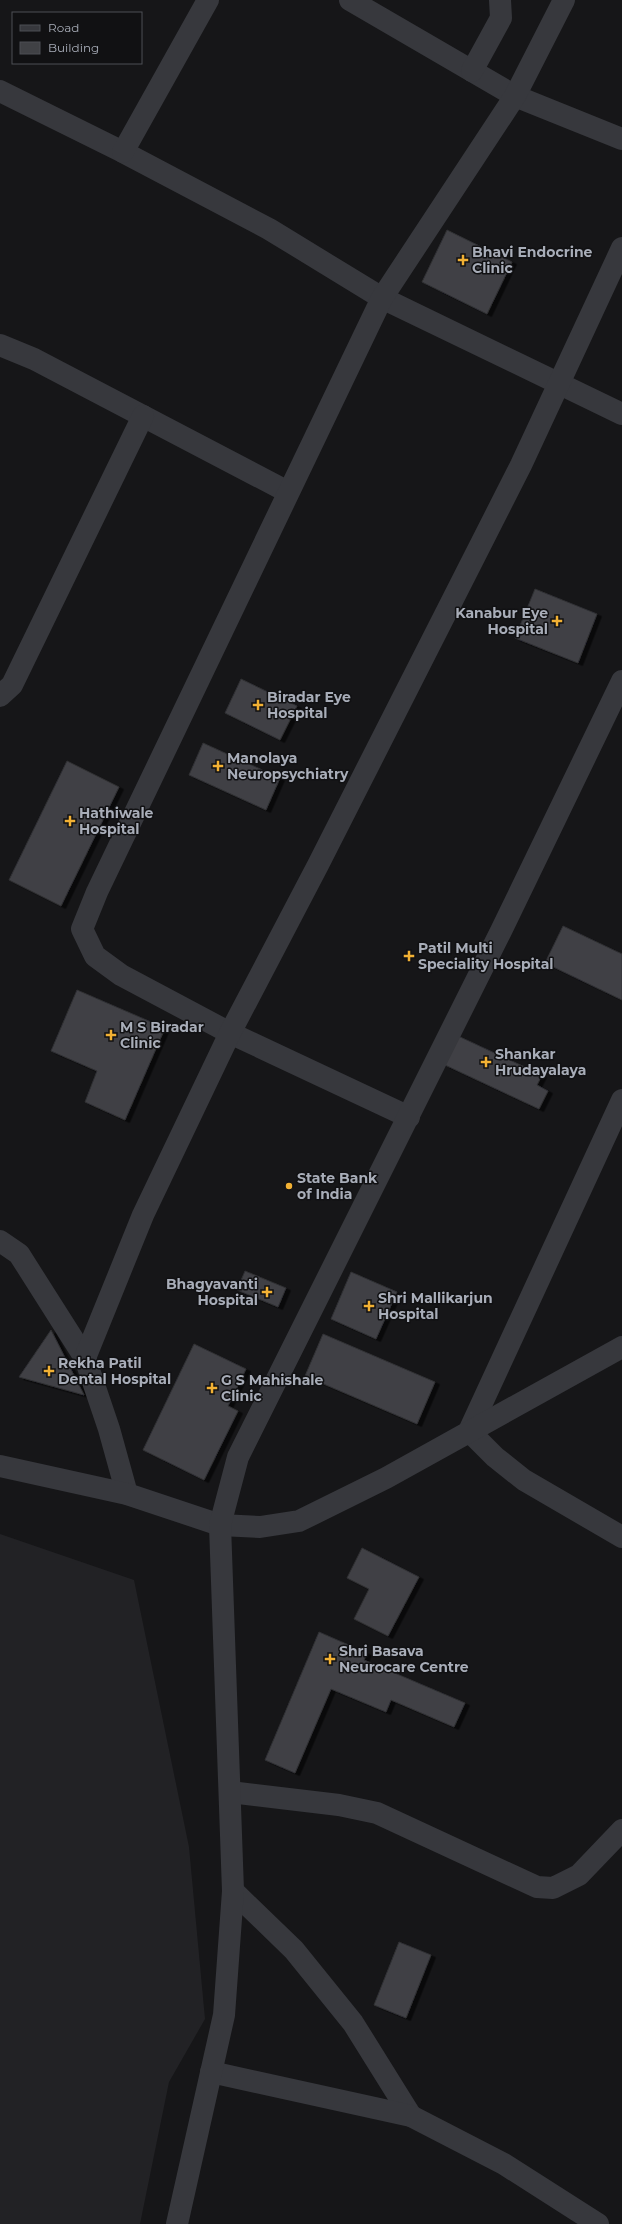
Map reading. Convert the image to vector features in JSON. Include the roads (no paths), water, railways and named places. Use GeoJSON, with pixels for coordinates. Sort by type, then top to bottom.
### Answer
{"type":"FeatureCollection","features":[{"type":"Feature","properties":{"kind":"street"},"geometry":{"type":"LineString","coordinates":[[123,152],[208,0]]}},
{"type":"Feature","properties":{"kind":"street"},"geometry":{"type":"LineString","coordinates":[[350,0],[515,96],[622,139]]}},
{"type":"Feature","properties":{"kind":"street"},"geometry":{"type":"LineString","coordinates":[[472,71],[501,18],[500,0]]}},
{"type":"Feature","properties":{"kind":"street"},"geometry":{"type":"LineString","coordinates":[[409,1116],[230,1033],[121,975],[95,956],[82,929],[97,892],[382,298],[515,96],[564,0]]}},
{"type":"Feature","properties":{"kind":"street"},"geometry":{"type":"LineString","coordinates":[[0,91],[123,152],[268,230],[382,298],[558,385],[622,414]]}},
{"type":"Feature","properties":{"kind":"street"},"geometry":{"type":"LineString","coordinates":[[85,1358],[143,1215],[230,1033],[321,858],[506,493],[622,248]]}},
{"type":"Feature","properties":{"kind":"street"},"geometry":{"type":"LineString","coordinates":[[0,345],[34,359],[288,492]]}},
{"type":"Feature","properties":{"kind":"street"},"geometry":{"type":"LineString","coordinates":[[0,696],[12,685],[143,416]]}},
{"type":"Feature","properties":{"kind":"street"},"geometry":{"type":"LineString","coordinates":[[177,2224],[224,2015],[233,1891],[220,1525],[238,1457],[409,1116],[622,681]]}},
{"type":"Feature","properties":{"kind":"street"},"geometry":{"type":"LineString","coordinates":[[469,1431],[622,1100]]}},
{"type":"Feature","properties":{"kind":"street"},"geometry":{"type":"LineString","coordinates":[[0,1241],[19,1254],[85,1358],[109,1429],[127,1494]]}},
{"type":"Feature","properties":{"kind":"street"},"geometry":{"type":"LineString","coordinates":[[0,1466],[127,1494],[220,1525],[260,1527],[298,1521],[386,1478],[622,1347]]}},
{"type":"Feature","properties":{"kind":"street"},"geometry":{"type":"LineString","coordinates":[[469,1431],[495,1457],[524,1480],[622,1537]]}},
{"type":"Feature","properties":{"kind":"street"},"geometry":{"type":"LineString","coordinates":[[230,1792],[340,1805],[377,1813],[536,1887],[553,1888],[579,1874],[622,1830]]}},
{"type":"Feature","properties":{"kind":"street"},"geometry":{"type":"LineString","coordinates":[[233,1891],[294,1950],[353,2023],[411,2116]]}},
{"type":"Feature","properties":{"kind":"street"},"geometry":{"type":"LineString","coordinates":[[211,2072],[411,2116],[504,2164],[598,2224]]}},
{"type":"Feature","properties":{"kind":"place","name":"Bhavi Endocrine Clinic"},"geometry":{"type":"Point","coordinates":[463,260]}},
{"type":"Feature","properties":{"kind":"place","name":"Kanabur Eye Hospital"},"geometry":{"type":"Point","coordinates":[557,621]}},
{"type":"Feature","properties":{"kind":"place","name":"Biradar Eye Hospital"},"geometry":{"type":"Point","coordinates":[258,705]}},
{"type":"Feature","properties":{"kind":"place","name":"Manolaya Neuropsychiatry"},"geometry":{"type":"Point","coordinates":[218,766]}},
{"type":"Feature","properties":{"kind":"place","name":"Hathiwale Hospital"},"geometry":{"type":"Point","coordinates":[70,821]}},
{"type":"Feature","properties":{"kind":"place","name":"Patil Multi Speciality Hospital"},"geometry":{"type":"Point","coordinates":[409,956]}},
{"type":"Feature","properties":{"kind":"place","name":"M S Biradar Clinic"},"geometry":{"type":"Point","coordinates":[111,1035]}},
{"type":"Feature","properties":{"kind":"place","name":"Shankar Hrudayalaya"},"geometry":{"type":"Point","coordinates":[486,1062]}},
{"type":"Feature","properties":{"kind":"place","name":"State Bank of India"},"geometry":{"type":"Point","coordinates":[289,1186]}},
{"type":"Feature","properties":{"kind":"place","name":"Bhagyavanti Hospital"},"geometry":{"type":"Point","coordinates":[267,1292]}},
{"type":"Feature","properties":{"kind":"place","name":"Shri Mallikarjun Hospital"},"geometry":{"type":"Point","coordinates":[369,1306]}},
{"type":"Feature","properties":{"kind":"place","name":"Rekha Patil Dental Hospital"},"geometry":{"type":"Point","coordinates":[49,1371]}},
{"type":"Feature","properties":{"kind":"place","name":"G S Mahishale Clinic"},"geometry":{"type":"Point","coordinates":[212,1388]}},
{"type":"Feature","properties":{"kind":"place","name":"Shri Basava Neurocare Centre"},"geometry":{"type":"Point","coordinates":[330,1659]}}]}
